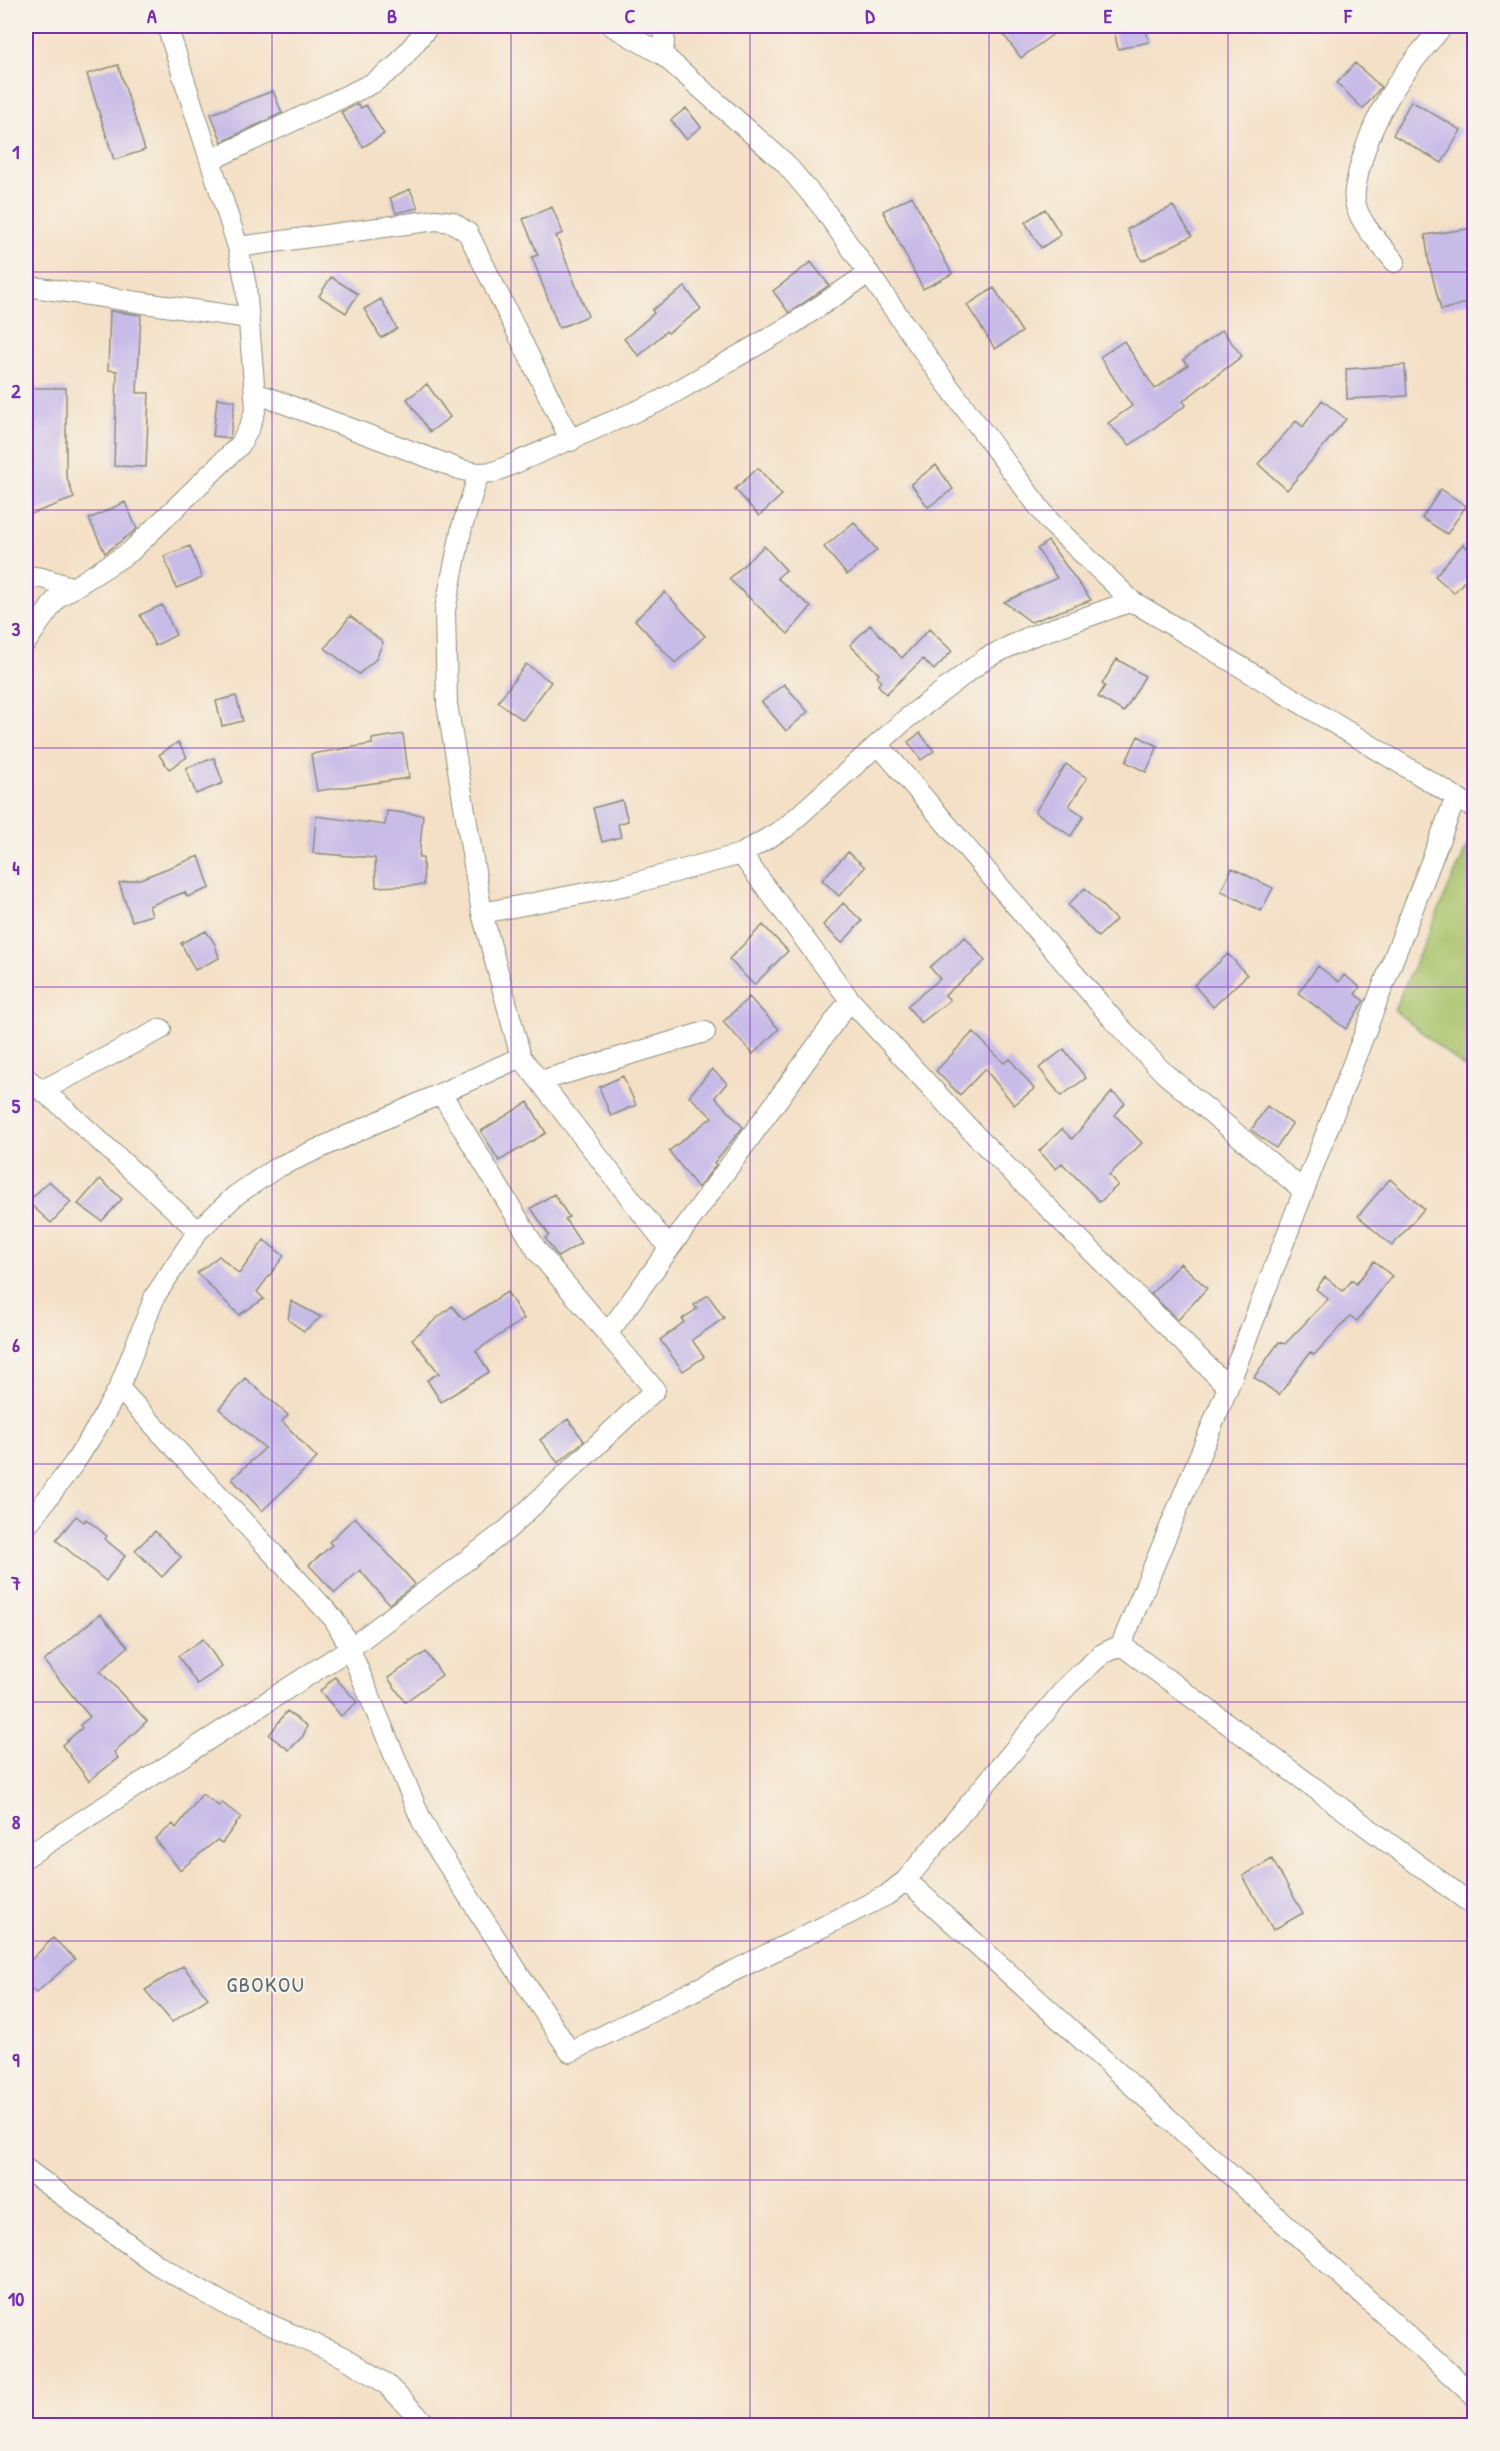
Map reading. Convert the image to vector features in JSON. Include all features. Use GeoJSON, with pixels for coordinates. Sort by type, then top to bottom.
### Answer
{"type":"FeatureCollection","features":[{"type":"Feature","properties":{"kind":"street"},"geometry":{"type":"LineString","coordinates":[[26,642],[47,610],[71,587],[126,556],[240,444],[250,426],[256,408],[249,318],[238,247],[167,26]]}},
{"type":"Feature","properties":{"kind":"street"},"geometry":{"type":"LineString","coordinates":[[211,160],[373,83],[396,66],[429,26]]}},
{"type":"Feature","properties":{"kind":"street"},"geometry":{"type":"LineString","coordinates":[[612,26],[663,55],[784,162],[823,208],[935,368],[1050,522],[1132,601],[1474,808]]}},
{"type":"Feature","properties":{"kind":"street"},"geometry":{"type":"LineString","coordinates":[[663,55],[665,26]]}},
{"type":"Feature","properties":{"kind":"street"},"geometry":{"type":"LineString","coordinates":[[1395,262],[1359,217],[1354,203],[1356,185],[1364,149],[1378,112],[1408,64],[1443,26]]}},
{"type":"Feature","properties":{"kind":"street"},"geometry":{"type":"LineString","coordinates":[[238,247],[436,220],[462,226],[468,233],[571,441]]}},
{"type":"Feature","properties":{"kind":"street"},"geometry":{"type":"LineString","coordinates":[[256,393],[462,470],[479,473],[494,472],[571,441],[660,400],[727,364],[869,273]]}},
{"type":"Feature","properties":{"kind":"street"},"geometry":{"type":"LineString","coordinates":[[26,286],[249,318]]}},
{"type":"Feature","properties":{"kind":"street"},"geometry":{"type":"LineString","coordinates":[[479,473],[462,527],[446,610],[447,704],[482,913],[520,1057],[669,1248]]}},
{"type":"Feature","properties":{"kind":"street"},"geometry":{"type":"LineString","coordinates":[[26,576],[42,578],[71,587]]}},
{"type":"Feature","properties":{"kind":"street"},"geometry":{"type":"LineString","coordinates":[[482,913],[627,885],[741,854],[785,828],[906,719],[986,658],[1029,637],[1132,601]]}},
{"type":"Feature","properties":{"kind":"street"},"geometry":{"type":"LineString","coordinates":[[878,744],[1118,1024],[1164,1073],[1304,1191]]}},
{"type":"Feature","properties":{"kind":"street"},"geometry":{"type":"LineString","coordinates":[[119,1388],[334,1619],[350,1649],[421,1819],[433,1842],[570,2052],[887,1895],[906,1880],[1068,1684],[1102,1654],[1121,1645],[1228,1388],[1456,797]]}},
{"type":"Feature","properties":{"kind":"street"},"geometry":{"type":"LineString","coordinates":[[741,854],[850,1000],[976,1137],[1228,1388]]}},
{"type":"Feature","properties":{"kind":"street"},"geometry":{"type":"LineString","coordinates":[[608,1333],[850,1000]]}},
{"type":"Feature","properties":{"kind":"street"},"geometry":{"type":"LineString","coordinates":[[43,1090],[161,1029]]}},
{"type":"Feature","properties":{"kind":"street"},"geometry":{"type":"LineString","coordinates":[[540,1081],[705,1032]]}},
{"type":"Feature","properties":{"kind":"street"},"geometry":{"type":"LineString","coordinates":[[26,1527],[75,1462],[119,1388],[155,1296],[198,1231],[236,1195],[276,1168],[520,1057]]}},
{"type":"Feature","properties":{"kind":"street"},"geometry":{"type":"LineString","coordinates":[[26,1078],[43,1090],[198,1231]]}},
{"type":"Feature","properties":{"kind":"street"},"geometry":{"type":"LineString","coordinates":[[26,1857],[350,1649],[508,1529],[655,1390],[538,1252],[441,1093]]}},
{"type":"Feature","properties":{"kind":"street"},"geometry":{"type":"LineString","coordinates":[[1121,1645],[1474,1906]]}},
{"type":"Feature","properties":{"kind":"street"},"geometry":{"type":"LineString","coordinates":[[906,1880],[1474,2396]]}},
{"type":"Feature","properties":{"kind":"street"},"geometry":{"type":"LineString","coordinates":[[26,2169],[156,2264],[232,2308],[344,2357],[360,2367],[385,2383],[428,2426]]}},
{"type":"Feature","properties":{"kind":"green space"},"geometry":{"type":"Polygon","coordinates":[[[1474,831],[1474,1075],[1394,1010],[1474,831]]]}},
{"type":"Feature","properties":{"kind":"building"},"geometry":{"type":"Polygon","coordinates":[[[997,26],[1064,26],[1021,58],[997,26]]]}},
{"type":"Feature","properties":{"kind":"building"},"geometry":{"type":"Polygon","coordinates":[[[1113,26],[1145,26],[1149,42],[1118,49],[1113,26]]]}},
{"type":"Feature","properties":{"kind":"building"},"geometry":{"type":"Polygon","coordinates":[[[1355,63],[1381,87],[1363,109],[1337,83],[1355,63]]]}},
{"type":"Feature","properties":{"kind":"building"},"geometry":{"type":"Polygon","coordinates":[[[118,65],[145,150],[114,160],[87,74],[118,65]]]}},
{"type":"Feature","properties":{"kind":"building"},"geometry":{"type":"Polygon","coordinates":[[[273,91],[282,113],[222,142],[211,114],[273,91]]]}},
{"type":"Feature","properties":{"kind":"building"},"geometry":{"type":"Polygon","coordinates":[[[1411,101],[1461,130],[1442,163],[1393,135],[1411,101]]]}},
{"type":"Feature","properties":{"kind":"building"},"geometry":{"type":"Polygon","coordinates":[[[358,104],[361,108],[366,105],[384,134],[363,147],[341,112],[358,104]]]}},
{"type":"Feature","properties":{"kind":"building"},"geometry":{"type":"Polygon","coordinates":[[[686,108],[701,127],[686,139],[671,120],[686,108]]]}},
{"type":"Feature","properties":{"kind":"building"},"geometry":{"type":"Polygon","coordinates":[[[410,189],[418,208],[396,213],[390,198],[410,189]]]}},
{"type":"Feature","properties":{"kind":"building"},"geometry":{"type":"Polygon","coordinates":[[[912,196],[952,274],[923,289],[883,211],[912,196]]]}},
{"type":"Feature","properties":{"kind":"building"},"geometry":{"type":"Polygon","coordinates":[[[1173,206],[1192,236],[1142,261],[1127,229],[1173,206]]]}},
{"type":"Feature","properties":{"kind":"building"},"geometry":{"type":"Polygon","coordinates":[[[552,207],[563,233],[556,236],[588,316],[559,328],[532,257],[538,255],[523,219],[552,207]]]}},
{"type":"Feature","properties":{"kind":"building"},"geometry":{"type":"Polygon","coordinates":[[[1045,209],[1061,235],[1041,248],[1025,222],[1045,209]]]}},
{"type":"Feature","properties":{"kind":"building"},"geometry":{"type":"Polygon","coordinates":[[[1474,228],[1474,301],[1441,310],[1429,263],[1425,235],[1474,228]]]}},
{"type":"Feature","properties":{"kind":"building"},"geometry":{"type":"Polygon","coordinates":[[[811,262],[829,285],[789,313],[773,291],[811,262]]]}},
{"type":"Feature","properties":{"kind":"building"},"geometry":{"type":"Polygon","coordinates":[[[331,277],[358,294],[346,313],[319,296],[331,277]]]}},
{"type":"Feature","properties":{"kind":"building"},"geometry":{"type":"Polygon","coordinates":[[[685,287],[701,309],[668,333],[666,331],[639,356],[624,339],[654,313],[652,310],[685,287]]]}},
{"type":"Feature","properties":{"kind":"building"},"geometry":{"type":"Polygon","coordinates":[[[994,288],[1022,332],[995,349],[967,305],[994,288]]]}},
{"type":"Feature","properties":{"kind":"building"},"geometry":{"type":"Polygon","coordinates":[[[381,299],[397,329],[381,338],[364,309],[381,299]]]}},
{"type":"Feature","properties":{"kind":"building"},"geometry":{"type":"Polygon","coordinates":[[[110,311],[141,315],[137,393],[149,393],[146,467],[114,466],[117,371],[108,370],[110,311]]]}},
{"type":"Feature","properties":{"kind":"building"},"geometry":{"type":"Polygon","coordinates":[[[1222,330],[1242,356],[1183,401],[1186,405],[1130,445],[1108,423],[1132,406],[1100,357],[1124,341],[1155,389],[1188,365],[1183,360],[1222,330]]]}},
{"type":"Feature","properties":{"kind":"building"},"geometry":{"type":"Polygon","coordinates":[[[1405,365],[1407,396],[1347,399],[1346,369],[1405,365]]]}},
{"type":"Feature","properties":{"kind":"building"},"geometry":{"type":"Polygon","coordinates":[[[427,384],[450,417],[430,432],[407,399],[427,384]]]}},
{"type":"Feature","properties":{"kind":"building"},"geometry":{"type":"Polygon","coordinates":[[[26,388],[66,388],[66,475],[74,498],[26,516],[26,388]]]}},
{"type":"Feature","properties":{"kind":"building"},"geometry":{"type":"Polygon","coordinates":[[[217,398],[235,401],[230,438],[213,436],[217,398]]]}},
{"type":"Feature","properties":{"kind":"building"},"geometry":{"type":"Polygon","coordinates":[[[1322,400],[1346,419],[1287,490],[1258,464],[1296,421],[1303,427],[1322,400]]]}},
{"type":"Feature","properties":{"kind":"building"},"geometry":{"type":"Polygon","coordinates":[[[936,465],[953,489],[928,507],[911,484],[936,465]]]}},
{"type":"Feature","properties":{"kind":"building"},"geometry":{"type":"Polygon","coordinates":[[[758,468],[782,495],[759,516],[735,489],[758,468]]]}},
{"type":"Feature","properties":{"kind":"building"},"geometry":{"type":"Polygon","coordinates":[[[1441,489],[1466,506],[1447,534],[1422,518],[1441,489]]]}},
{"type":"Feature","properties":{"kind":"building"},"geometry":{"type":"Polygon","coordinates":[[[125,502],[137,529],[105,553],[89,519],[125,502]]]}},
{"type":"Feature","properties":{"kind":"building"},"geometry":{"type":"Polygon","coordinates":[[[854,522],[877,550],[847,575],[824,547],[854,522]]]}},
{"type":"Feature","properties":{"kind":"building"},"geometry":{"type":"Polygon","coordinates":[[[1048,541],[1091,600],[1031,622],[1004,602],[1057,578],[1037,549],[1048,541]]]}},
{"type":"Feature","properties":{"kind":"building"},"geometry":{"type":"Polygon","coordinates":[[[1463,544],[1474,555],[1474,570],[1454,593],[1435,576],[1463,544]]]}},
{"type":"Feature","properties":{"kind":"building"},"geometry":{"type":"Polygon","coordinates":[[[190,546],[202,578],[176,588],[164,556],[190,546]]]}},
{"type":"Feature","properties":{"kind":"building"},"geometry":{"type":"Polygon","coordinates":[[[764,546],[786,570],[777,578],[811,607],[788,634],[729,579],[764,546]]]}},
{"type":"Feature","properties":{"kind":"building"},"geometry":{"type":"Polygon","coordinates":[[[665,592],[705,636],[675,663],[635,620],[665,592]]]}},
{"type":"Feature","properties":{"kind":"building"},"geometry":{"type":"Polygon","coordinates":[[[162,605],[176,635],[155,646],[140,615],[162,605]]]}},
{"type":"Feature","properties":{"kind":"building"},"geometry":{"type":"Polygon","coordinates":[[[350,616],[383,642],[376,659],[359,674],[325,648],[350,616]]]}},
{"type":"Feature","properties":{"kind":"building"},"geometry":{"type":"Polygon","coordinates":[[[870,625],[902,658],[929,629],[952,651],[934,670],[923,659],[886,694],[878,685],[881,681],[877,676],[879,674],[850,645],[870,625]]]}},
{"type":"Feature","properties":{"kind":"building"},"geometry":{"type":"Polygon","coordinates":[[[1117,659],[1145,676],[1124,712],[1098,697],[1105,686],[1102,684],[1117,659]]]}},
{"type":"Feature","properties":{"kind":"building"},"geometry":{"type":"Polygon","coordinates":[[[526,664],[551,682],[523,720],[498,702],[526,664]]]}},
{"type":"Feature","properties":{"kind":"building"},"geometry":{"type":"Polygon","coordinates":[[[784,684],[808,712],[786,731],[762,702],[784,684]]]}},
{"type":"Feature","properties":{"kind":"building"},"geometry":{"type":"Polygon","coordinates":[[[236,696],[243,721],[222,726],[216,701],[236,696]]]}},
{"type":"Feature","properties":{"kind":"building"},"geometry":{"type":"Polygon","coordinates":[[[920,733],[934,751],[921,760],[908,742],[920,733]]]}},
{"type":"Feature","properties":{"kind":"building"},"geometry":{"type":"Polygon","coordinates":[[[403,734],[409,778],[317,791],[311,754],[372,744],[372,739],[403,734]]]}},
{"type":"Feature","properties":{"kind":"building"},"geometry":{"type":"Polygon","coordinates":[[[1138,736],[1158,746],[1146,772],[1126,762],[1138,736]]]}},
{"type":"Feature","properties":{"kind":"building"},"geometry":{"type":"Polygon","coordinates":[[[178,742],[187,757],[169,769],[159,755],[178,742]]]}},
{"type":"Feature","properties":{"kind":"building"},"geometry":{"type":"Polygon","coordinates":[[[214,758],[223,783],[196,794],[186,768],[214,758]]]}},
{"type":"Feature","properties":{"kind":"building"},"geometry":{"type":"Polygon","coordinates":[[[1066,764],[1087,778],[1069,806],[1084,816],[1071,836],[1035,812],[1066,764]]]}},
{"type":"Feature","properties":{"kind":"building"},"geometry":{"type":"Polygon","coordinates":[[[622,800],[628,821],[618,824],[621,837],[602,842],[593,808],[622,800]]]}},
{"type":"Feature","properties":{"kind":"building"},"geometry":{"type":"Polygon","coordinates":[[[387,811],[423,815],[419,858],[423,858],[424,885],[376,887],[375,858],[313,853],[316,816],[385,825],[387,811]]]}},
{"type":"Feature","properties":{"kind":"building"},"geometry":{"type":"Polygon","coordinates":[[[848,852],[865,867],[839,896],[822,880],[848,852]]]}},
{"type":"Feature","properties":{"kind":"building"},"geometry":{"type":"Polygon","coordinates":[[[199,856],[210,888],[187,897],[185,892],[149,906],[152,915],[132,921],[119,883],[140,879],[199,856]]]}},
{"type":"Feature","properties":{"kind":"building"},"geometry":{"type":"Polygon","coordinates":[[[1232,868],[1273,888],[1261,911],[1221,891],[1232,868]]]}},
{"type":"Feature","properties":{"kind":"building"},"geometry":{"type":"Polygon","coordinates":[[[1085,888],[1116,920],[1098,937],[1068,905],[1085,888]]]}},
{"type":"Feature","properties":{"kind":"building"},"geometry":{"type":"Polygon","coordinates":[[[843,903],[862,921],[842,943],[823,925],[843,903]]]}},
{"type":"Feature","properties":{"kind":"building"},"geometry":{"type":"Polygon","coordinates":[[[763,925],[788,951],[754,985],[729,959],[763,925]]]}},
{"type":"Feature","properties":{"kind":"building"},"geometry":{"type":"Polygon","coordinates":[[[206,931],[215,944],[219,958],[195,970],[181,943],[206,931]]]}},
{"type":"Feature","properties":{"kind":"building"},"geometry":{"type":"Polygon","coordinates":[[[965,937],[985,961],[945,995],[950,1000],[921,1023],[907,1006],[940,979],[930,967],[965,937]]]}},
{"type":"Feature","properties":{"kind":"building"},"geometry":{"type":"Polygon","coordinates":[[[1228,954],[1247,975],[1213,1007],[1194,985],[1228,954]]]}},
{"type":"Feature","properties":{"kind":"building"},"geometry":{"type":"Polygon","coordinates":[[[1318,966],[1339,982],[1344,975],[1360,987],[1355,994],[1364,1001],[1346,1029],[1298,993],[1318,966]]]}},
{"type":"Feature","properties":{"kind":"building"},"geometry":{"type":"Polygon","coordinates":[[[749,997],[779,1029],[753,1054],[723,1022],[749,997]]]}},
{"type":"Feature","properties":{"kind":"building"},"geometry":{"type":"Polygon","coordinates":[[[973,1032],[1004,1063],[1010,1059],[1034,1089],[1014,1105],[985,1069],[960,1095],[936,1071],[973,1032]]]}},
{"type":"Feature","properties":{"kind":"building"},"geometry":{"type":"Polygon","coordinates":[[[1064,1049],[1086,1078],[1061,1096],[1039,1068],[1064,1049]]]}},
{"type":"Feature","properties":{"kind":"building"},"geometry":{"type":"Polygon","coordinates":[[[712,1069],[727,1083],[715,1097],[743,1127],[714,1163],[716,1165],[698,1188],[669,1151],[712,1117],[689,1096],[712,1069]]]}},
{"type":"Feature","properties":{"kind":"building"},"geometry":{"type":"Polygon","coordinates":[[[623,1076],[636,1105],[611,1116],[599,1087],[623,1076]]]}},
{"type":"Feature","properties":{"kind":"building"},"geometry":{"type":"Polygon","coordinates":[[[1112,1092],[1125,1103],[1115,1115],[1142,1143],[1109,1175],[1118,1185],[1100,1202],[1062,1163],[1056,1169],[1039,1151],[1062,1129],[1072,1139],[1112,1092]]]}},
{"type":"Feature","properties":{"kind":"building"},"geometry":{"type":"Polygon","coordinates":[[[528,1102],[546,1133],[499,1161],[481,1131],[528,1102]]]}},
{"type":"Feature","properties":{"kind":"building"},"geometry":{"type":"Polygon","coordinates":[[[1267,1106],[1292,1124],[1276,1148],[1251,1130],[1267,1106]]]}},
{"type":"Feature","properties":{"kind":"building"},"geometry":{"type":"Polygon","coordinates":[[[100,1179],[122,1199],[102,1221],[78,1204],[100,1179]]]}},
{"type":"Feature","properties":{"kind":"building"},"geometry":{"type":"Polygon","coordinates":[[[1390,1179],[1424,1209],[1392,1246],[1358,1216],[1390,1179]]]}},
{"type":"Feature","properties":{"kind":"building"},"geometry":{"type":"Polygon","coordinates":[[[49,1181],[71,1202],[51,1223],[28,1202],[49,1181]]]}},
{"type":"Feature","properties":{"kind":"building"},"geometry":{"type":"Polygon","coordinates":[[[554,1194],[569,1217],[565,1219],[581,1243],[558,1257],[545,1238],[549,1235],[531,1208],[554,1194]]]}},
{"type":"Feature","properties":{"kind":"building"},"geometry":{"type":"Polygon","coordinates":[[[264,1240],[284,1256],[257,1292],[264,1299],[239,1315],[197,1273],[219,1256],[239,1274],[264,1240]]]}},
{"type":"Feature","properties":{"kind":"building"},"geometry":{"type":"Polygon","coordinates":[[[1374,1261],[1392,1276],[1357,1321],[1350,1316],[1314,1355],[1310,1352],[1279,1395],[1254,1377],[1279,1342],[1285,1344],[1328,1299],[1316,1289],[1325,1277],[1343,1291],[1352,1280],[1356,1284],[1374,1261]]]}},
{"type":"Feature","properties":{"kind":"building"},"geometry":{"type":"Polygon","coordinates":[[[1180,1263],[1207,1288],[1178,1320],[1151,1294],[1180,1263]]]}},
{"type":"Feature","properties":{"kind":"building"},"geometry":{"type":"Polygon","coordinates":[[[507,1292],[524,1319],[476,1351],[489,1372],[441,1402],[427,1380],[439,1373],[412,1339],[452,1306],[464,1320],[507,1292]]]}},
{"type":"Feature","properties":{"kind":"building"},"geometry":{"type":"Polygon","coordinates":[[[708,1295],[724,1318],[692,1340],[704,1357],[683,1371],[660,1340],[684,1322],[682,1319],[697,1309],[694,1305],[708,1295]]]}},
{"type":"Feature","properties":{"kind":"building"},"geometry":{"type":"Polygon","coordinates":[[[291,1301],[321,1317],[304,1331],[288,1320],[291,1301]]]}},
{"type":"Feature","properties":{"kind":"building"},"geometry":{"type":"Polygon","coordinates":[[[245,1378],[288,1415],[282,1421],[317,1458],[262,1511],[232,1479],[265,1448],[219,1409],[245,1378]]]}},
{"type":"Feature","properties":{"kind":"building"},"geometry":{"type":"Polygon","coordinates":[[[568,1419],[584,1441],[558,1463],[540,1440],[568,1419]]]}},
{"type":"Feature","properties":{"kind":"building"},"geometry":{"type":"Polygon","coordinates":[[[76,1516],[84,1522],[86,1519],[107,1536],[105,1539],[125,1556],[106,1581],[56,1540],[76,1516]]]}},
{"type":"Feature","properties":{"kind":"building"},"geometry":{"type":"Polygon","coordinates":[[[355,1517],[415,1584],[389,1604],[360,1570],[335,1593],[309,1565],[332,1545],[329,1542],[355,1517]]]}},
{"type":"Feature","properties":{"kind":"building"},"geometry":{"type":"Polygon","coordinates":[[[155,1531],[181,1557],[162,1577],[135,1550],[155,1531]]]}},
{"type":"Feature","properties":{"kind":"building"},"geometry":{"type":"Polygon","coordinates":[[[100,1614],[128,1647],[100,1671],[147,1721],[114,1752],[118,1758],[89,1781],[62,1745],[82,1728],[80,1725],[90,1717],[44,1661],[100,1614]]]}},
{"type":"Feature","properties":{"kind":"building"},"geometry":{"type":"Polygon","coordinates":[[[203,1639],[222,1667],[197,1684],[178,1656],[203,1639]]]}},
{"type":"Feature","properties":{"kind":"building"},"geometry":{"type":"Polygon","coordinates":[[[426,1652],[442,1675],[405,1702],[388,1678],[426,1652]]]}},
{"type":"Feature","properties":{"kind":"building"},"geometry":{"type":"Polygon","coordinates":[[[335,1677],[357,1702],[341,1716],[320,1691],[335,1677]]]}},
{"type":"Feature","properties":{"kind":"building"},"geometry":{"type":"Polygon","coordinates":[[[287,1711],[307,1726],[303,1736],[289,1750],[269,1735],[287,1711]]]}},
{"type":"Feature","properties":{"kind":"building"},"geometry":{"type":"Polygon","coordinates":[[[202,1794],[219,1806],[222,1803],[241,1817],[222,1843],[217,1840],[180,1870],[155,1839],[173,1824],[176,1828],[202,1794]]]}},
{"type":"Feature","properties":{"kind":"building"},"geometry":{"type":"Polygon","coordinates":[[[1272,1859],[1303,1913],[1273,1930],[1243,1876],[1272,1859]]]}},
{"type":"Feature","properties":{"kind":"building"},"geometry":{"type":"Polygon","coordinates":[[[53,1938],[75,1959],[36,1993],[26,1984],[26,1965],[53,1938]]]}},
{"type":"Feature","properties":{"kind":"building"},"geometry":{"type":"Polygon","coordinates":[[[183,1966],[208,1998],[172,2022],[145,1990],[183,1966]]]}},
{"type":"Feature","properties":{"kind":"district","name":"GBOKOU"},"geometry":{"type":"Point","coordinates":[266,1984]}}]}
